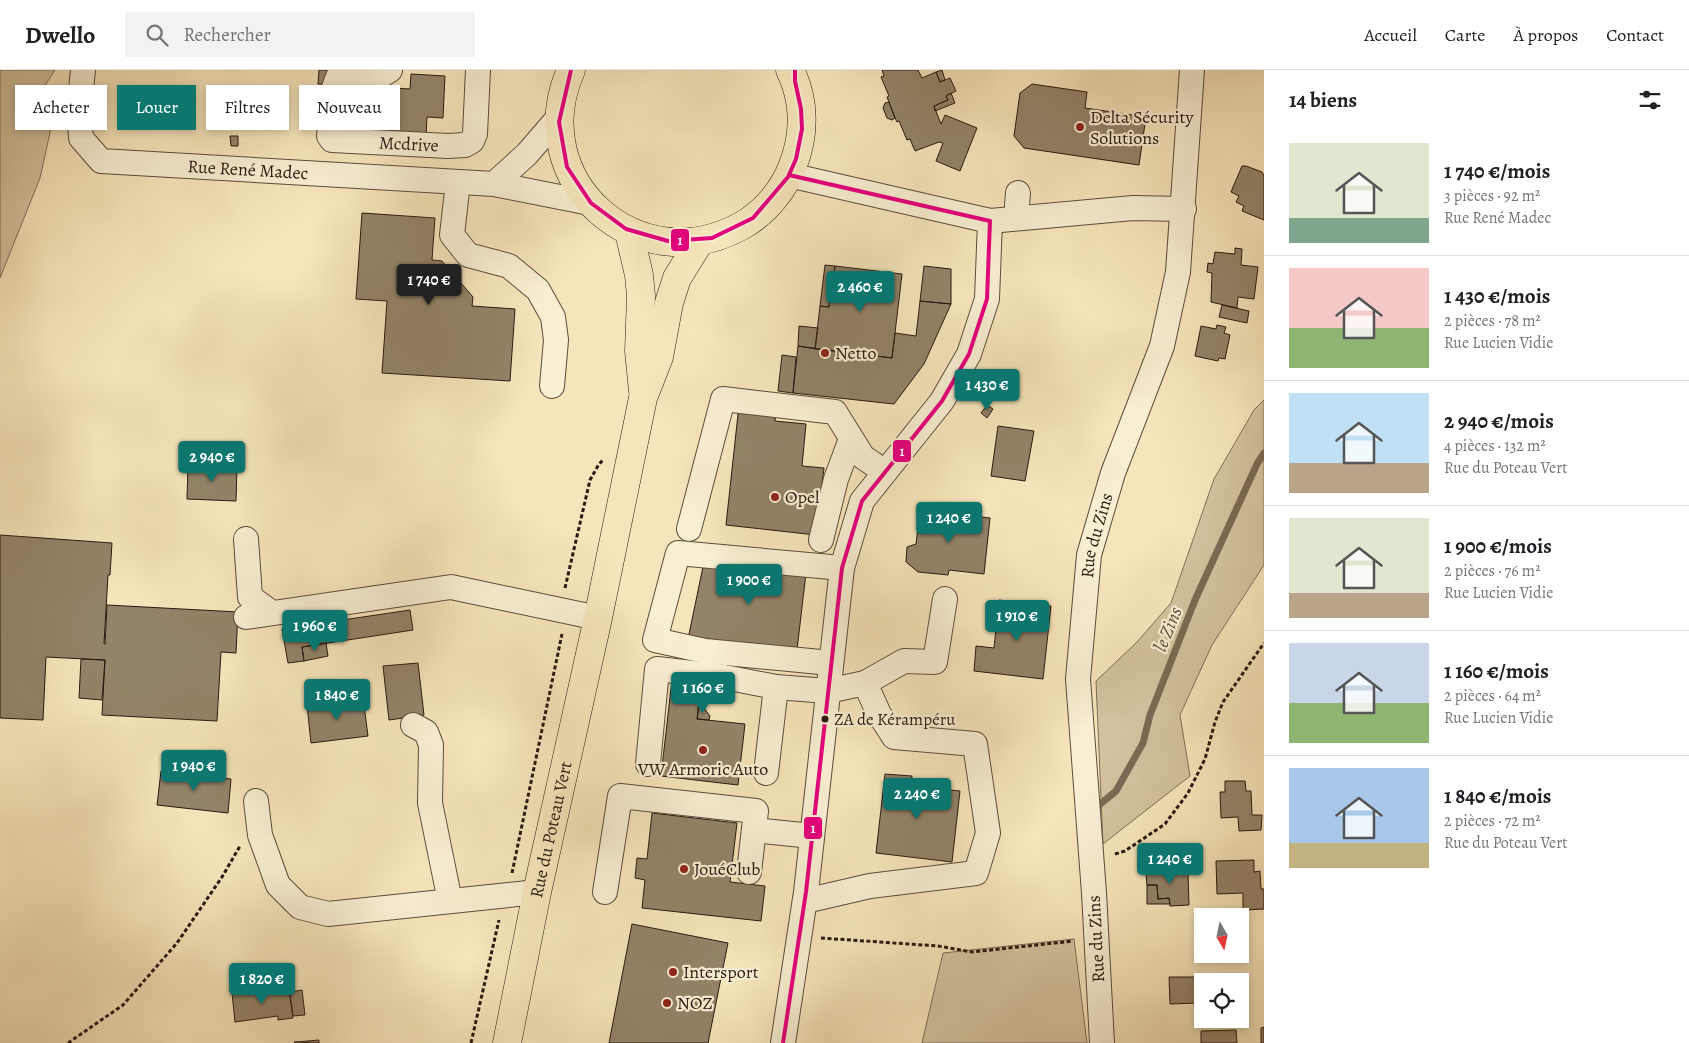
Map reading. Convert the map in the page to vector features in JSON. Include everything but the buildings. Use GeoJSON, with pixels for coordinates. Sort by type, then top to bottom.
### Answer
{"type":"FeatureCollection","features":[{"type":"Feature","properties":{"kind":"main road"},"geometry":{"type":"LineString","coordinates":[[571,70],[561,99],[558,118],[560,141],[566,163],[576,184],[590,203],[608,220],[630,232],[664,242],[700,241],[728,233],[753,219],[774,199],[789,175],[798,151],[802,126],[800,101],[793,72]]}},
{"type":"Feature","properties":{"kind":"main road","name":"Rue du Poteau Vert"},"geometry":{"type":"LineString","coordinates":[[630,232],[639,275],[641,296],[639,351],[644,398]]}},
{"type":"Feature","properties":{"kind":"main road","name":"Rue du Poteau Vert"},"geometry":{"type":"LineString","coordinates":[[507,1043],[537,892],[598,618],[644,398],[658,357],[677,278],[700,241]]}},
{"type":"Feature","properties":{"kind":"street","name":"Rue René Madec"},"geometry":{"type":"LineString","coordinates":[[83,70],[79,109],[81,138],[101,161],[494,184],[590,203]]}},
{"type":"Feature","properties":{"kind":"street","name":"Mcdrive"},"geometry":{"type":"LineString","coordinates":[[390,70],[382,75],[343,75],[338,77],[332,92],[329,136],[332,140],[448,146],[465,145],[472,141],[475,134],[478,70]]}},
{"type":"Feature","properties":{"kind":"street","name":"Rue du Zins"},"geometry":{"type":"LineString","coordinates":[[1102,1043],[1092,862],[1078,679],[1089,555],[1113,473],[1162,346],[1178,272],[1184,209],[1192,70]]}},
{"type":"Feature","properties":{"kind":"street"},"geometry":{"type":"LineString","coordinates":[[494,184],[528,154],[558,118]]}},
{"type":"Feature","properties":{"kind":"street"},"geometry":{"type":"LineString","coordinates":[[789,175],[990,221],[1133,208],[1184,209]]}},
{"type":"Feature","properties":{"kind":"street"},"geometry":{"type":"LineString","coordinates":[[458,182],[452,236],[468,255],[509,266],[538,290],[553,317],[556,340],[552,386]]}},
{"type":"Feature","properties":{"kind":"street"},"geometry":{"type":"LineString","coordinates":[[1016,218],[1018,193]]}},
{"type":"Feature","properties":{"kind":"street"},"geometry":{"type":"LineString","coordinates":[[783,1043],[805,901],[842,568],[862,501],[942,401],[969,354],[987,299],[990,221]]}},
{"type":"Feature","properties":{"kind":"street"},"geometry":{"type":"LineString","coordinates":[[688,529],[723,398],[835,412],[862,457],[885,472]]}},
{"type":"Feature","properties":{"kind":"street"},"geometry":{"type":"LineString","coordinates":[[821,540],[836,479],[852,439]]}},
{"type":"Feature","properties":{"kind":"street"},"geometry":{"type":"LineString","coordinates":[[246,539],[250,597],[272,613]]}},
{"type":"Feature","properties":{"kind":"street"},"geometry":{"type":"LineString","coordinates":[[831,663],[705,651],[654,640],[678,553],[842,568]]}},
{"type":"Feature","properties":{"kind":"street"},"geometry":{"type":"LineString","coordinates":[[246,617],[451,587],[598,618]]}},
{"type":"Feature","properties":{"kind":"street"},"geometry":{"type":"LineString","coordinates":[[648,764],[657,669],[719,676],[776,687],[828,691],[865,683],[904,661],[935,662],[945,599]]}},
{"type":"Feature","properties":{"kind":"street"},"geometry":{"type":"LineString","coordinates":[[805,901],[870,886],[976,873],[988,833],[975,744],[894,737],[879,714],[865,683]]}},
{"type":"Feature","properties":{"kind":"street"},"geometry":{"type":"LineString","coordinates":[[766,773],[776,687]]}},
{"type":"Feature","properties":{"kind":"street"},"geometry":{"type":"LineString","coordinates":[[413,725],[426,732],[431,745],[430,803],[450,901]]}},
{"type":"Feature","properties":{"kind":"street"},"geometry":{"type":"LineString","coordinates":[[605,892],[620,796],[756,811],[749,872]]}},
{"type":"Feature","properties":{"kind":"street"},"geometry":{"type":"LineString","coordinates":[[257,808],[260,835],[278,885],[300,907],[328,914],[537,892]]}},
{"type":"Feature","properties":{"kind":"street"},"geometry":{"type":"LineString","coordinates":[[754,830],[812,836]]}},
{"type":"Feature","properties":{"kind":"path"},"geometry":{"type":"LineString","coordinates":[[471,1043],[511,877],[560,648],[565,611],[565,586],[590,480],[599,464],[606,457]]}},
{"type":"Feature","properties":{"kind":"path"},"geometry":{"type":"LineString","coordinates":[[1092,862],[1125,851],[1165,824],[1188,793],[1205,759],[1222,702],[1264,643]]}},
{"type":"Feature","properties":{"kind":"path"},"geometry":{"type":"LineString","coordinates":[[68,1043],[123,1005],[177,943],[222,877],[257,808]]}},
{"type":"Feature","properties":{"kind":"path"},"geometry":{"type":"LineString","coordinates":[[800,935],[938,946],[972,952],[1096,939]]}},
{"type":"Feature","properties":{"kind":"shaded area"},"geometry":{"type":"Polygon","coordinates":[[[0,70],[55,70],[45,85],[15,85],[15,130],[51,130],[40,178],[0,278],[0,70]]]}},
{"type":"Feature","properties":{"kind":"shaded area"},"geometry":{"type":"Polygon","coordinates":[[[1264,400],[1264,565],[1212,645],[1180,715],[1190,776],[1103,844],[1096,681],[1137,642],[1171,603],[1214,479],[1254,410],[1264,400]]]}},
{"type":"Feature","properties":{"kind":"shaded area"},"geometry":{"type":"Polygon","coordinates":[[[1074,939],[1087,1043],[922,1043],[943,953],[1074,939]]]}},
{"type":"Feature","properties":{"kind":"waterway","name":"le Zins"},"geometry":{"type":"LineString","coordinates":[[1093,810],[1116,791],[1143,743],[1150,715],[1195,600],[1257,464],[1264,453]]}},
{"type":"Feature","properties":{"kind":"transit line","name":"1"},"geometry":{"type":"LineString","coordinates":[[571,70],[559,122],[567,167],[591,203],[626,229],[668,241],[712,238],[753,218],[788,177],[796,159],[802,129],[795,70]]}},
{"type":"Feature","properties":{"kind":"transit line","name":"1"},"geometry":{"type":"LineString","coordinates":[[789,175],[990,221]]}},
{"type":"Feature","properties":{"kind":"transit line","name":"1"},"geometry":{"type":"LineString","coordinates":[[783,1043],[806,892],[842,568],[862,501],[942,401],[969,354],[987,299],[990,221]]}},
{"type":"Feature","properties":{"kind":"place","name":"Delta Sécurity Solutions"},"geometry":{"type":"Point","coordinates":[1080,127]}},
{"type":"Feature","properties":{"kind":"place","name":"Netto"},"geometry":{"type":"Point","coordinates":[825,353]}},
{"type":"Feature","properties":{"kind":"place","name":"Opel"},"geometry":{"type":"Point","coordinates":[775,497]}},
{"type":"Feature","properties":{"kind":"place","name":"ZA de Kérampéru"},"geometry":{"type":"Point","coordinates":[825,719]}},
{"type":"Feature","properties":{"kind":"place","name":"VW Armoric Auto"},"geometry":{"type":"Point","coordinates":[703,750]}},
{"type":"Feature","properties":{"kind":"place","name":"JouéClub"},"geometry":{"type":"Point","coordinates":[684,869]}},
{"type":"Feature","properties":{"kind":"place","name":"Intersport"},"geometry":{"type":"Point","coordinates":[673,972]}},
{"type":"Feature","properties":{"kind":"place","name":"NOZ"},"geometry":{"type":"Point","coordinates":[667,1003]}}]}
